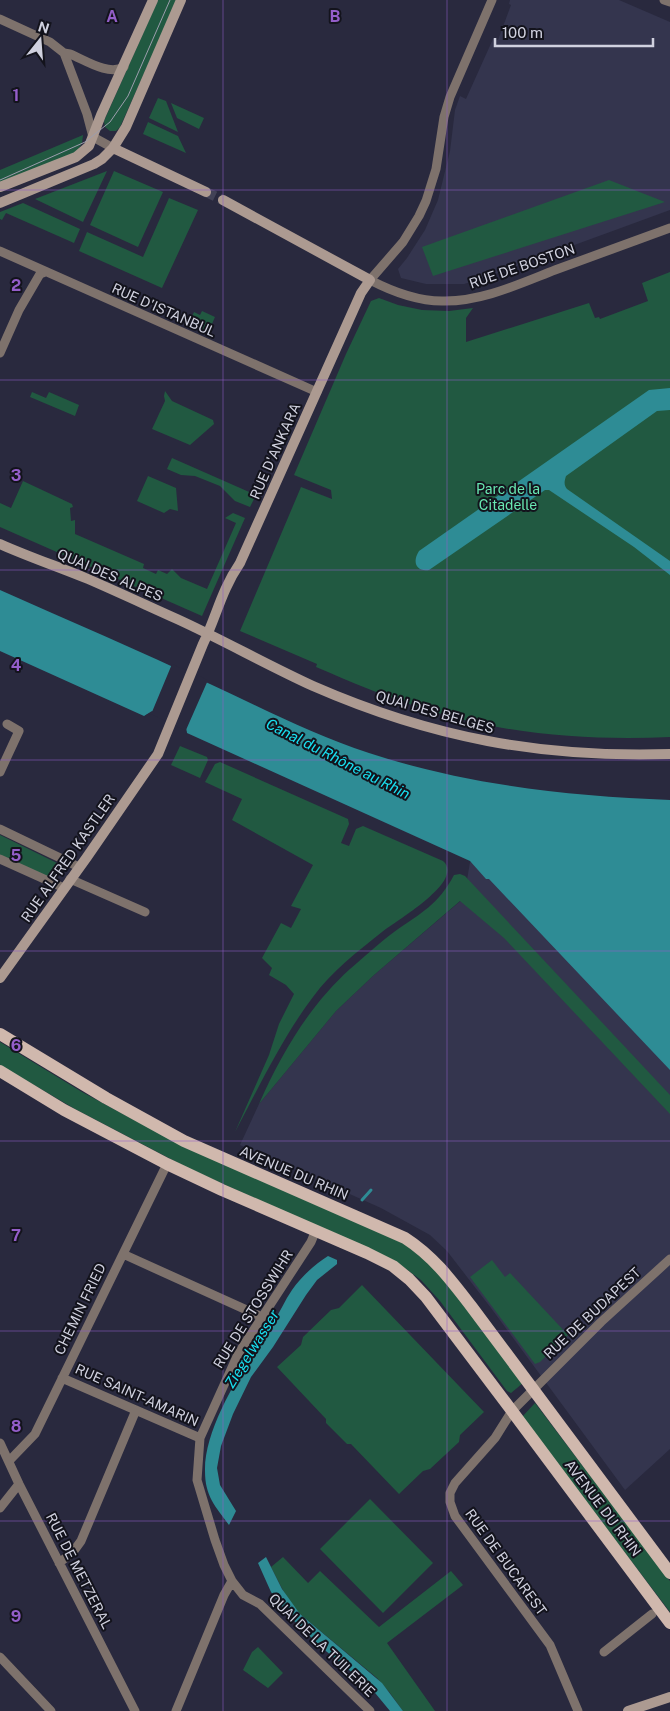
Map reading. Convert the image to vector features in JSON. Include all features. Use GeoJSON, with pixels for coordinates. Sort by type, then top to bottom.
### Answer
{"type":"FeatureCollection","features":[{"type":"Feature","properties":{"kind":"main road","name":"AVENUE DU RHIN"},"geometry":{"type":"LineString","coordinates":[[0,1034],[106,1098],[184,1141],[380,1226],[411,1242],[428,1254],[446,1273],[670,1573]]}},
{"type":"Feature","properties":{"kind":"main road","name":"AVENUE DU RHIN"},"geometry":{"type":"LineString","coordinates":[[0,1071],[64,1110],[167,1164],[222,1190],[367,1252],[393,1266],[409,1279],[426,1297],[661,1614],[670,1623]]}},
{"type":"Feature","properties":{"kind":"street"},"geometry":{"type":"LineString","coordinates":[[0,187],[76,156],[89,146],[153,0]]}},
{"type":"Feature","properties":{"kind":"street"},"geometry":{"type":"LineString","coordinates":[[0,203],[94,164],[113,148],[126,127],[181,0]]}},
{"type":"Feature","properties":{"kind":"street"},"geometry":{"type":"LineString","coordinates":[[370,280],[403,242],[426,201],[436,170],[444,117],[450,97],[492,0]]}},
{"type":"Feature","properties":{"kind":"street"},"geometry":{"type":"LineString","coordinates":[[664,0],[670,2]]}},
{"type":"Feature","properties":{"kind":"street"},"geometry":{"type":"LineString","coordinates":[[0,19],[40,37],[64,53],[94,137],[206,192]]}},
{"type":"Feature","properties":{"kind":"street"},"geometry":{"type":"LineString","coordinates":[[64,53],[108,69],[116,70],[124,67]]}},
{"type":"Feature","properties":{"kind":"street","name":"RUE DE BOSTON"},"geometry":{"type":"LineString","coordinates":[[223,200],[389,290],[414,298],[440,302],[465,300],[495,292],[670,228]]}},
{"type":"Feature","properties":{"kind":"street","name":"RUE D'ISTANBUL"},"geometry":{"type":"LineString","coordinates":[[0,251],[317,392]]}},
{"type":"Feature","properties":{"kind":"street"},"geometry":{"type":"LineString","coordinates":[[0,352],[22,305],[40,274],[45,272]]}},
{"type":"Feature","properties":{"kind":"street","name":"RUE D'ANKARA"},"geometry":{"type":"LineString","coordinates":[[208,634],[227,584],[240,563],[362,293],[370,280]]}},
{"type":"Feature","properties":{"kind":"street","name":"QUAI DES ALPES"},"geometry":{"type":"LineString","coordinates":[[0,544],[86,579],[208,634]]}},
{"type":"Feature","properties":{"kind":"street","name":"RUE ALFRED KASTLER"},"geometry":{"type":"LineString","coordinates":[[0,978],[158,754],[208,634]]}},
{"type":"Feature","properties":{"kind":"street","name":"QUAI DES BELGES"},"geometry":{"type":"LineString","coordinates":[[208,634],[277,669],[386,715],[459,736],[504,745],[571,752],[627,755],[670,754]]}},
{"type":"Feature","properties":{"kind":"street"},"geometry":{"type":"LineString","coordinates":[[0,772],[19,731],[7,724]]}},
{"type":"Feature","properties":{"kind":"street"},"geometry":{"type":"LineString","coordinates":[[0,829],[79,867]]}},
{"type":"Feature","properties":{"kind":"street"},"geometry":{"type":"LineString","coordinates":[[0,859],[64,888]]}},
{"type":"Feature","properties":{"kind":"street"},"geometry":{"type":"LineString","coordinates":[[70,879],[145,912]]}},
{"type":"Feature","properties":{"kind":"street","name":"CHEMIN FRIED"},"geometry":{"type":"LineString","coordinates":[[9,1460],[35,1434],[167,1164]]}},
{"type":"Feature","properties":{"kind":"street","name":"RUE DE STOSSWIHR"},"geometry":{"type":"LineString","coordinates":[[232,1581],[215,1540],[196,1480],[200,1438],[238,1354],[316,1230]]}},
{"type":"Feature","properties":{"kind":"street"},"geometry":{"type":"LineString","coordinates":[[123,1254],[262,1317]]}},
{"type":"Feature","properties":{"kind":"street","name":"RUE DE BUDAPEST"},"geometry":{"type":"LineString","coordinates":[[533,1388],[670,1259]]}},
{"type":"Feature","properties":{"kind":"street","name":"RUE SAINT-AMARIN"},"geometry":{"type":"LineString","coordinates":[[62,1378],[200,1438]]}},
{"type":"Feature","properties":{"kind":"street"},"geometry":{"type":"LineString","coordinates":[[512,1411],[533,1388]]}},
{"type":"Feature","properties":{"kind":"street"},"geometry":{"type":"LineString","coordinates":[[59,1563],[74,1552],[81,1541],[136,1410]]}},
{"type":"Feature","properties":{"kind":"street","name":"RUE DE BUCAREST"},"geometry":{"type":"LineString","coordinates":[[512,1411],[495,1438],[455,1483],[450,1493],[450,1502],[455,1516],[550,1645],[578,1711]]}},
{"type":"Feature","properties":{"kind":"street","name":"RUE DE METZERAL"},"geometry":{"type":"LineString","coordinates":[[0,1443],[135,1711]]}},
{"type":"Feature","properties":{"kind":"street"},"geometry":{"type":"LineString","coordinates":[[0,1508],[19,1484]]}},
{"type":"Feature","properties":{"kind":"street"},"geometry":{"type":"LineString","coordinates":[[176,1711],[224,1595],[232,1581]]}},
{"type":"Feature","properties":{"kind":"street","name":"QUAI DE LA TUILERIE"},"geometry":{"type":"LineString","coordinates":[[232,1581],[243,1595],[260,1604],[370,1711]]}},
{"type":"Feature","properties":{"kind":"street"},"geometry":{"type":"LineString","coordinates":[[604,1652],[661,1614]]}},
{"type":"Feature","properties":{"kind":"street"},"geometry":{"type":"LineString","coordinates":[[0,1657],[51,1711]]}},
{"type":"Feature","properties":{"kind":"street"},"geometry":{"type":"LineString","coordinates":[[628,1711],[670,1697]]}},
{"type":"Feature","properties":{"kind":"shaded area"},"geometry":{"type":"Polygon","coordinates":[[[510,0],[619,0],[670,22],[670,210],[464,284],[426,284],[401,278],[398,269],[425,230],[438,200],[450,151],[455,110],[460,96],[466,99],[493,39],[498,40],[511,5],[509,4],[510,0]]]}},
{"type":"Feature","properties":{"kind":"shaded area"},"geometry":{"type":"Polygon","coordinates":[[[470,862],[670,918],[670,1449],[625,1490],[491,1308],[447,1251],[430,1235],[381,1208],[240,1145],[259,1104],[336,1011],[374,975],[464,898],[470,862]]]}},
{"type":"Feature","properties":{"kind":"green space"},"geometry":{"type":"Polygon","coordinates":[[[158,0],[177,0],[120,127],[116,131],[110,131],[105,127],[104,121],[158,0]]]}},
{"type":"Feature","properties":{"kind":"green space"},"geometry":{"type":"Polygon","coordinates":[[[158,98],[166,101],[178,132],[149,118],[158,98]]]}},
{"type":"Feature","properties":{"kind":"green space"},"geometry":{"type":"Polygon","coordinates":[[[171,103],[204,118],[199,129],[177,118],[171,103]]]}},
{"type":"Feature","properties":{"kind":"green space"},"geometry":{"type":"Polygon","coordinates":[[[148,122],[178,136],[186,153],[143,134],[148,122]]]}},
{"type":"Feature","properties":{"kind":"green space"},"geometry":{"type":"Polygon","coordinates":[[[83,135],[82,143],[76,153],[0,185],[0,170],[83,135]]]}},
{"type":"Feature","properties":{"kind":"green space"},"geometry":{"type":"Polygon","coordinates":[[[107,171],[83,222],[35,199],[107,171]]]}},
{"type":"Feature","properties":{"kind":"green space"},"geometry":{"type":"Polygon","coordinates":[[[114,171],[163,192],[138,247],[90,225],[114,171]]]}},
{"type":"Feature","properties":{"kind":"green space"},"geometry":{"type":"Polygon","coordinates":[[[609,180],[665,202],[433,276],[422,247],[609,180]]]}},
{"type":"Feature","properties":{"kind":"green space"},"geometry":{"type":"Polygon","coordinates":[[[169,198],[198,210],[162,288],[79,251],[87,232],[143,257],[169,198]]]}},
{"type":"Feature","properties":{"kind":"green space"},"geometry":{"type":"Polygon","coordinates":[[[23,203],[80,229],[74,243],[6,213],[2,220],[0,219],[0,212],[23,203]]]}},
{"type":"Feature","properties":{"kind":"green space","name":"Parc de la Citadelle"},"geometry":{"type":"Polygon","coordinates":[[[670,272],[670,737],[608,738],[545,734],[513,730],[452,717],[409,704],[355,684],[316,667],[317,664],[240,631],[301,487],[332,499],[331,490],[294,475],[371,301],[379,298],[398,305],[422,310],[449,311],[473,308],[466,318],[466,342],[589,303],[595,318],[599,317],[600,319],[648,301],[642,283],[670,272]]]}},
{"type":"Feature","properties":{"kind":"green space"},"geometry":{"type":"Polygon","coordinates":[[[202,311],[215,317],[208,333],[189,324],[194,312],[200,315],[202,311]]]}},
{"type":"Feature","properties":{"kind":"green space"},"geometry":{"type":"Polygon","coordinates":[[[165,391],[172,401],[213,420],[214,424],[190,445],[152,429],[165,401],[165,391]]]}},
{"type":"Feature","properties":{"kind":"green space"},"geometry":{"type":"Polygon","coordinates":[[[32,392],[46,398],[49,392],[79,405],[75,416],[30,397],[32,392]]]}},
{"type":"Feature","properties":{"kind":"green space"},"geometry":{"type":"Polygon","coordinates":[[[172,458],[256,495],[250,507],[235,501],[220,486],[195,476],[181,475],[167,469],[172,458]]]}},
{"type":"Feature","properties":{"kind":"green space"},"geometry":{"type":"Polygon","coordinates":[[[148,476],[176,488],[178,511],[170,509],[164,513],[137,501],[148,476]]]}},
{"type":"Feature","properties":{"kind":"green space"},"geometry":{"type":"Polygon","coordinates":[[[23,481],[72,504],[73,507],[70,508],[71,521],[75,520],[75,534],[144,564],[143,568],[156,574],[158,570],[167,574],[172,569],[181,578],[207,589],[236,523],[225,518],[233,513],[245,518],[202,616],[0,527],[0,503],[11,508],[23,481]]]}},
{"type":"Feature","properties":{"kind":"green space"},"geometry":{"type":"Polygon","coordinates":[[[180,746],[207,757],[208,760],[200,778],[171,765],[180,746]]]}},
{"type":"Feature","properties":{"kind":"green space"},"geometry":{"type":"Polygon","coordinates":[[[220,762],[348,819],[349,824],[341,843],[349,846],[356,829],[363,826],[443,861],[447,869],[445,879],[437,890],[354,954],[320,988],[281,1046],[235,1132],[269,1055],[279,1024],[294,994],[286,985],[269,975],[272,968],[262,958],[281,923],[291,928],[301,909],[291,906],[313,865],[232,820],[242,799],[205,782],[215,764],[220,762]]]}},
{"type":"Feature","properties":{"kind":"green space"},"geometry":{"type":"Polygon","coordinates":[[[0,835],[59,864],[48,878],[0,855],[0,835]]]}},
{"type":"Feature","properties":{"kind":"green space"},"geometry":{"type":"Polygon","coordinates":[[[460,874],[465,876],[670,1095],[670,1114],[504,938],[460,901],[374,975],[336,1011],[259,1104],[297,1032],[335,983],[377,945],[428,908],[442,894],[454,875],[460,874]]]}},
{"type":"Feature","properties":{"kind":"green space"},"geometry":{"type":"Polygon","coordinates":[[[0,1042],[82,1092],[136,1121],[407,1245],[443,1276],[523,1383],[511,1393],[507,1391],[440,1301],[421,1280],[398,1263],[188,1168],[75,1109],[0,1065],[0,1042]]]}},
{"type":"Feature","properties":{"kind":"green space"},"geometry":{"type":"Polygon","coordinates":[[[492,1260],[505,1277],[510,1273],[568,1335],[540,1362],[535,1364],[470,1277],[492,1260]]]}},
{"type":"Feature","properties":{"kind":"green space"},"geometry":{"type":"Polygon","coordinates":[[[362,1285],[484,1412],[460,1435],[459,1442],[430,1469],[423,1471],[399,1494],[351,1444],[347,1444],[326,1423],[326,1419],[277,1367],[301,1345],[303,1337],[331,1310],[339,1308],[362,1285]]]}},
{"type":"Feature","properties":{"kind":"green space"},"geometry":{"type":"Polygon","coordinates":[[[535,1403],[670,1581],[670,1612],[522,1417],[535,1403]]]}},
{"type":"Feature","properties":{"kind":"green space"},"geometry":{"type":"Polygon","coordinates":[[[370,1499],[433,1563],[383,1613],[320,1549],[370,1499]]]}},
{"type":"Feature","properties":{"kind":"green space"},"geometry":{"type":"Polygon","coordinates":[[[283,1557],[308,1583],[320,1571],[379,1627],[451,1571],[463,1585],[387,1643],[435,1711],[403,1711],[377,1678],[300,1614],[287,1598],[271,1567],[283,1557]]]}},
{"type":"Feature","properties":{"kind":"green space"},"geometry":{"type":"Polygon","coordinates":[[[258,1647],[283,1673],[268,1688],[243,1670],[252,1652],[258,1647]]]}},
{"type":"Feature","properties":{"kind":"water"},"geometry":{"type":"Polygon","coordinates":[[[670,388],[670,410],[657,411],[566,476],[565,486],[670,561],[670,575],[634,547],[549,490],[545,490],[429,570],[418,568],[416,559],[419,551],[649,390],[670,388]]]}},
{"type":"Feature","properties":{"kind":"water","name":"Canal du Rhône au Rhin"},"geometry":{"type":"Polygon","coordinates":[[[0,590],[158,660],[308,730],[369,753],[443,773],[518,787],[556,792],[670,800],[670,1070],[470,861],[187,733],[186,728],[152,711],[144,716],[0,651],[0,590]]]}},
{"type":"Feature","properties":{"kind":"water"},"geometry":{"type":"Polygon","coordinates":[[[328,1256],[337,1260],[337,1264],[317,1280],[251,1377],[233,1414],[221,1446],[217,1468],[220,1485],[236,1511],[229,1525],[212,1500],[205,1480],[207,1453],[219,1414],[240,1374],[276,1319],[289,1294],[308,1271],[328,1256]]]}},
{"type":"Feature","properties":{"kind":"water"},"geometry":{"type":"Polygon","coordinates":[[[266,1557],[282,1589],[300,1614],[382,1683],[403,1711],[390,1711],[371,1688],[321,1647],[289,1616],[271,1592],[258,1563],[266,1557]]]}},
{"type":"Feature","properties":{"kind":"pier"},"geometry":{"type":"Polygon","coordinates":[[[172,664],[208,680],[186,730],[187,735],[184,730],[151,714],[144,718],[152,712],[172,664]]]}},
{"type":"Feature","properties":{"kind":"waterway","name":"Ziegelwasser"},"geometry":{"type":"LineString","coordinates":[[362,1200],[371,1190]]}},
{"type":"Feature","properties":{"kind":"tunnel"},"geometry":{"type":"LineString","coordinates":[[206,192],[223,200]]}},
{"type":"Feature","properties":{"kind":"tram line"},"geometry":{"type":"LineString","coordinates":[[0,180],[85,142],[110,122],[128,96],[170,0]]}}]}
